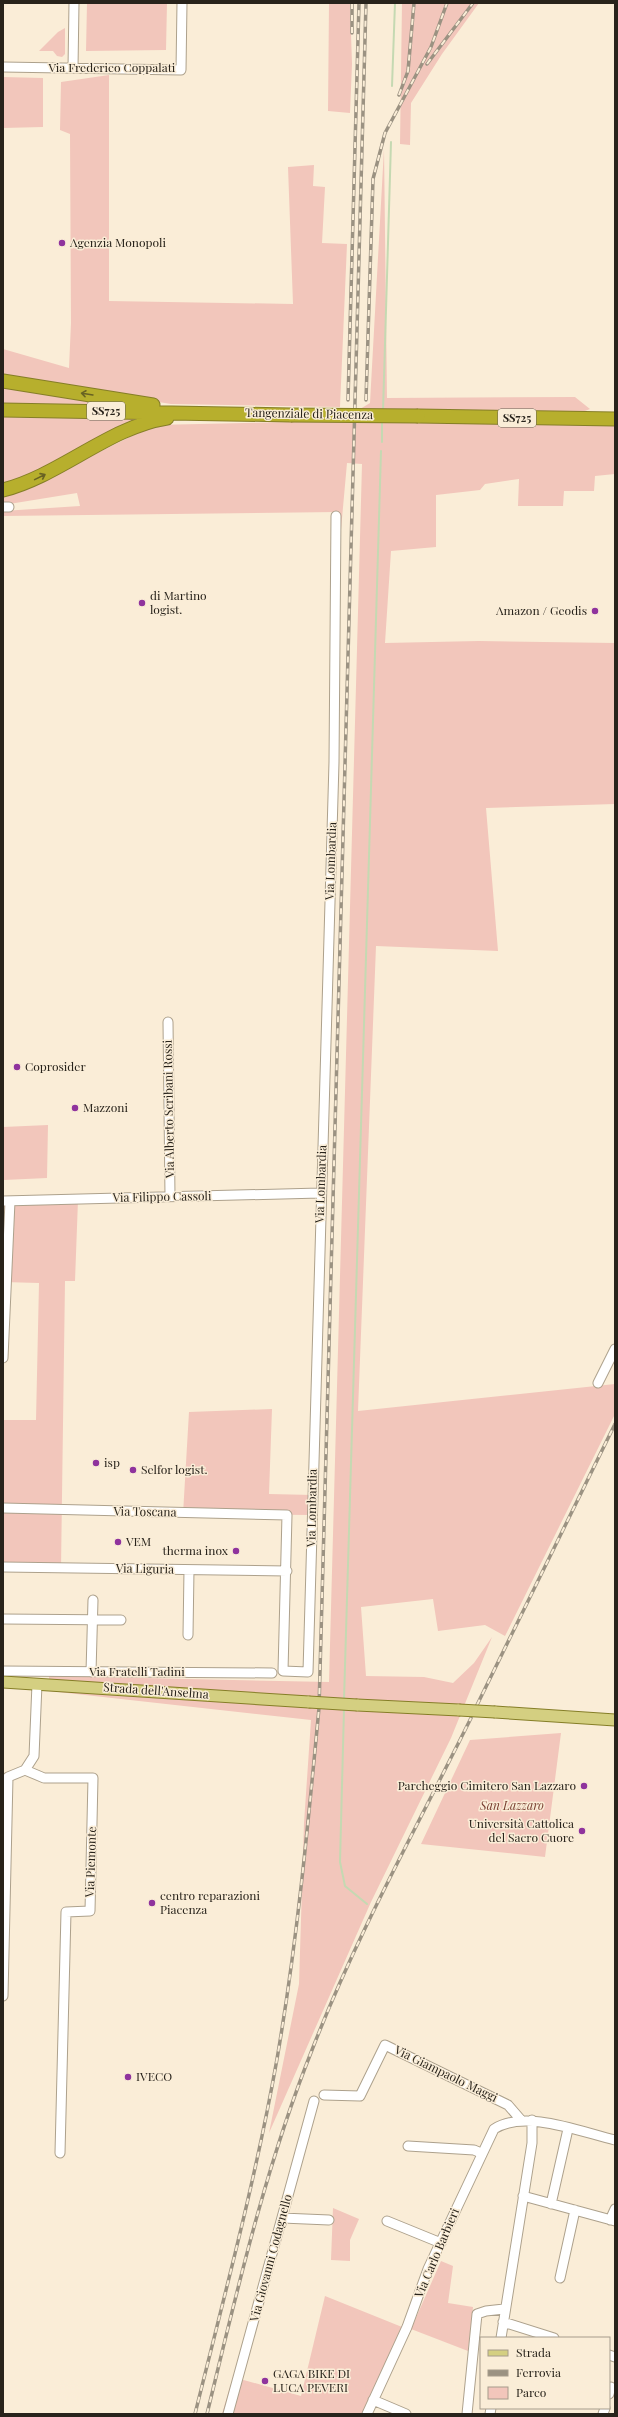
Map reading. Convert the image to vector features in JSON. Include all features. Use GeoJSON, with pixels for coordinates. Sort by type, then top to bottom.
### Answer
{"type":"FeatureCollection","features":[{"type":"Feature","properties":{"kind":"highway"},"geometry":{"type":"LineString","coordinates":[[3,380],[208,412]]}},
{"type":"Feature","properties":{"kind":"highway","name":"Tangenziale di Piacenza"},"geometry":{"type":"LineString","coordinates":[[3,410],[208,412],[615,420]]}},
{"type":"Feature","properties":{"kind":"highway"},"geometry":{"type":"LineString","coordinates":[[3,490],[34,480],[138,425],[152,420],[208,412]]}},
{"type":"Feature","properties":{"kind":"main road","name":"Strada dell'Anselma"},"geometry":{"type":"LineString","coordinates":[[3,1682],[615,1720]]}},
{"type":"Feature","properties":{"kind":"street"},"geometry":{"type":"LineString","coordinates":[[72,68],[74,3]]}},
{"type":"Feature","properties":{"kind":"street","name":"Via Frederico Coppalati"},"geometry":{"type":"LineString","coordinates":[[3,67],[181,70],[182,3]]}},
{"type":"Feature","properties":{"kind":"street","name":"Via Lombardia"},"geometry":{"type":"LineString","coordinates":[[287,1515],[287,1571],[283,1671],[308,1672],[320,1193],[334,762],[336,516]]}},
{"type":"Feature","properties":{"kind":"street","name":"Via Alberto Scribani Rossi"},"geometry":{"type":"LineString","coordinates":[[168,1022],[170,1196]]}},
{"type":"Feature","properties":{"kind":"street","name":"Via Filippo Cassoli"},"geometry":{"type":"LineString","coordinates":[[6,1201],[320,1193]]}},
{"type":"Feature","properties":{"kind":"street"},"geometry":{"type":"LineString","coordinates":[[3,1358],[6,1201]]}},
{"type":"Feature","properties":{"kind":"street"},"geometry":{"type":"LineString","coordinates":[[598,1383],[615,1349]]}},
{"type":"Feature","properties":{"kind":"street","name":"Via Toscana"},"geometry":{"type":"LineString","coordinates":[[3,1508],[287,1515]]}},
{"type":"Feature","properties":{"kind":"street","name":"Via Liguria"},"geometry":{"type":"LineString","coordinates":[[3,1567],[287,1571]]}},
{"type":"Feature","properties":{"kind":"street"},"geometry":{"type":"LineString","coordinates":[[188,1635],[189,1570]]}},
{"type":"Feature","properties":{"kind":"street"},"geometry":{"type":"LineString","coordinates":[[91,1672],[93,1600]]}},
{"type":"Feature","properties":{"kind":"street"},"geometry":{"type":"LineString","coordinates":[[3,1619],[120,1620]]}},
{"type":"Feature","properties":{"kind":"street","name":"Via Fratelli Tadini"},"geometry":{"type":"LineString","coordinates":[[3,1671],[272,1673]]}},
{"type":"Feature","properties":{"kind":"street"},"geometry":{"type":"LineString","coordinates":[[3,1996],[8,1777],[25,1770],[34,1756],[37,1684]]}},
{"type":"Feature","properties":{"kind":"street","name":"Via Piemonte"},"geometry":{"type":"LineString","coordinates":[[25,1770],[44,1778],[93,1778],[90,1911],[66,1912],[60,2153]]}},
{"type":"Feature","properties":{"kind":"street","name":"Via Giampaolo Maggi"},"geometry":{"type":"LineString","coordinates":[[324,2095],[360,2096],[385,2045],[508,2105],[520,2120]]}},
{"type":"Feature","properties":{"kind":"street","name":"Via Giovanni Codagnello"},"geometry":{"type":"LineString","coordinates":[[228,2414],[314,2101]]}},
{"type":"Feature","properties":{"kind":"street","name":"Via Carlo Barbieri"},"geometry":{"type":"LineString","coordinates":[[367,2414],[407,2327],[428,2269],[481,2153],[494,2129],[520,2120],[532,2120],[615,2140]]}},
{"type":"Feature","properties":{"kind":"street"},"geometry":{"type":"LineString","coordinates":[[501,2337],[504,2309],[532,2143],[532,2120]]}},
{"type":"Feature","properties":{"kind":"street"},"geometry":{"type":"LineString","coordinates":[[551,2204],[568,2129]]}},
{"type":"Feature","properties":{"kind":"street"},"geometry":{"type":"LineString","coordinates":[[408,2146],[474,2150],[481,2153]]}},
{"type":"Feature","properties":{"kind":"street"},"geometry":{"type":"LineString","coordinates":[[523,2196],[613,2220],[615,2209]]}},
{"type":"Feature","properties":{"kind":"street"},"geometry":{"type":"LineString","coordinates":[[560,2278],[575,2210]]}},
{"type":"Feature","properties":{"kind":"street"},"geometry":{"type":"LineString","coordinates":[[282,2218],[329,2220]]}},
{"type":"Feature","properties":{"kind":"street"},"geometry":{"type":"LineString","coordinates":[[387,2221],[441,2243]]}},
{"type":"Feature","properties":{"kind":"street"},"geometry":{"type":"LineString","coordinates":[[467,2414],[476,2314],[504,2309]]}},
{"type":"Feature","properties":{"kind":"street"},"geometry":{"type":"LineString","coordinates":[[503,2322],[551,2337]]}},
{"type":"Feature","properties":{"kind":"street"},"geometry":{"type":"LineString","coordinates":[[373,2400],[406,2414]]}},
{"type":"Feature","properties":{"kind":"green space"},"geometry":{"type":"Polygon","coordinates":[[[87,3],[167,3],[166,50],[86,51],[87,3]]]}},
{"type":"Feature","properties":{"kind":"green space"},"geometry":{"type":"Polygon","coordinates":[[[329,3],[350,3],[352,64],[350,113],[328,111],[329,3]]]}},
{"type":"Feature","properties":{"kind":"green space"},"geometry":{"type":"Polygon","coordinates":[[[402,3],[479,3],[442,54],[411,103],[410,145],[400,144],[402,3]]]}},
{"type":"Feature","properties":{"kind":"green space"},"geometry":{"type":"Polygon","coordinates":[[[65,28],[65,54],[62,57],[57,56],[53,51],[39,51],[58,32],[65,28]]]}},
{"type":"Feature","properties":{"kind":"green space"},"geometry":{"type":"Polygon","coordinates":[[[109,75],[109,301],[293,304],[288,167],[314,165],[313,186],[325,187],[322,243],[347,244],[340,407],[171,404],[3,377],[3,349],[69,368],[71,323],[70,134],[60,130],[61,82],[109,75]]]}},
{"type":"Feature","properties":{"kind":"green space"},"geometry":{"type":"Polygon","coordinates":[[[3,77],[43,78],[43,127],[3,128],[3,77]]]}},
{"type":"Feature","properties":{"kind":"green space"},"geometry":{"type":"Polygon","coordinates":[[[384,149],[387,398],[575,397],[590,409],[557,422],[615,425],[615,474],[595,476],[594,491],[564,491],[563,506],[518,506],[519,479],[485,484],[480,490],[436,495],[436,547],[391,551],[385,643],[479,641],[615,643],[615,804],[486,808],[498,951],[376,946],[358,1411],[615,1384],[615,1414],[505,1636],[485,1625],[438,1631],[433,1599],[361,1607],[366,1676],[424,1677],[453,1683],[474,1663],[492,1637],[451,1738],[371,1902],[269,2133],[299,1984],[304,1823],[311,1720],[49,1691],[49,1676],[329,1682],[362,464],[347,463],[336,585],[338,512],[3,516],[3,511],[80,506],[77,493],[3,505],[3,494],[75,464],[154,425],[340,421],[370,403],[384,149]]]}},
{"type":"Feature","properties":{"kind":"green space"},"geometry":{"type":"Polygon","coordinates":[[[3,384],[128,407],[3,405],[3,384]]]}},
{"type":"Feature","properties":{"kind":"green space"},"geometry":{"type":"Polygon","coordinates":[[[3,416],[142,418],[95,444],[3,486],[3,416]]]}},
{"type":"Feature","properties":{"kind":"green space"},"geometry":{"type":"Polygon","coordinates":[[[48,1125],[47,1178],[4,1180],[3,1127],[48,1125]]]}},
{"type":"Feature","properties":{"kind":"green space"},"geometry":{"type":"Polygon","coordinates":[[[78,1200],[75,1281],[65,1281],[61,1568],[3,1566],[3,1420],[36,1420],[39,1283],[3,1282],[3,1201],[78,1200]]]}},
{"type":"Feature","properties":{"kind":"green space"},"geometry":{"type":"Polygon","coordinates":[[[272,1409],[269,1494],[313,1495],[312,1515],[183,1514],[189,1412],[272,1409]]]}},
{"type":"Feature","properties":{"kind":"green space","name":"San Lazzaro"},"geometry":{"type":"Polygon","coordinates":[[[561,1733],[545,1857],[421,1844],[470,1740],[561,1733]]]}},
{"type":"Feature","properties":{"kind":"green space"},"geometry":{"type":"Polygon","coordinates":[[[333,2208],[359,2219],[350,2240],[350,2261],[331,2260],[333,2208]]]}},
{"type":"Feature","properties":{"kind":"green space"},"geometry":{"type":"Polygon","coordinates":[[[441,2261],[453,2266],[448,2303],[473,2307],[468,2351],[411,2329],[441,2261]]]}},
{"type":"Feature","properties":{"kind":"green space"},"geometry":{"type":"Polygon","coordinates":[[[325,2296],[402,2327],[365,2414],[222,2414],[233,2377],[301,2396],[325,2296]]]}},
{"type":"Feature","properties":{"kind":"waterway"},"geometry":{"type":"LineString","coordinates":[[392,86],[395,3]]}},
{"type":"Feature","properties":{"kind":"waterway"},"geometry":{"type":"LineString","coordinates":[[383,411],[391,142]]}},
{"type":"Feature","properties":{"kind":"waterway"},"geometry":{"type":"LineString","coordinates":[[382,421],[382,442]]}},
{"type":"Feature","properties":{"kind":"waterway"},"geometry":{"type":"LineString","coordinates":[[344,1700],[381,451]]}},
{"type":"Feature","properties":{"kind":"waterway"},"geometry":{"type":"LineString","coordinates":[[344,1709],[340,1862],[345,1886],[367,1904]]}},
{"type":"Feature","properties":{"kind":"railway"},"geometry":{"type":"LineString","coordinates":[[352,3],[352,33]]}},
{"type":"Feature","properties":{"kind":"railway"},"geometry":{"type":"LineString","coordinates":[[348,400],[359,3]]}},
{"type":"Feature","properties":{"kind":"railway"},"geometry":{"type":"LineString","coordinates":[[195,2414],[249,2193],[269,2104],[277,2059],[296,1928],[319,1708],[366,3]]}},
{"type":"Feature","properties":{"kind":"railway"},"geometry":{"type":"LineString","coordinates":[[399,95],[408,71],[414,3]]}},
{"type":"Feature","properties":{"kind":"railway"},"geometry":{"type":"LineString","coordinates":[[366,400],[373,179],[385,133],[431,47],[447,3]]}},
{"type":"Feature","properties":{"kind":"railway"},"geometry":{"type":"LineString","coordinates":[[427,64],[473,3]]}},
{"type":"Feature","properties":{"kind":"railway"},"geometry":{"type":"LineString","coordinates":[[477,1705],[615,1424]]}},
{"type":"Feature","properties":{"kind":"railway"},"geometry":{"type":"LineString","coordinates":[[207,2414],[253,2230],[295,2094],[329,2007],[367,1924],[471,1718]]}},
{"type":"Feature","properties":{"kind":"place","name":"Agenzia Monopoli"},"geometry":{"type":"Point","coordinates":[62,243]}},
{"type":"Feature","properties":{"kind":"place","name":"di Martino logist."},"geometry":{"type":"Point","coordinates":[142,603]}},
{"type":"Feature","properties":{"kind":"place","name":"Amazon / Geodis"},"geometry":{"type":"Point","coordinates":[595,611]}},
{"type":"Feature","properties":{"kind":"place","name":"Coprosider"},"geometry":{"type":"Point","coordinates":[17,1067]}},
{"type":"Feature","properties":{"kind":"place","name":"Mazzoni"},"geometry":{"type":"Point","coordinates":[75,1108]}},
{"type":"Feature","properties":{"kind":"place","name":"isp"},"geometry":{"type":"Point","coordinates":[96,1463]}},
{"type":"Feature","properties":{"kind":"place","name":"Selfor logist."},"geometry":{"type":"Point","coordinates":[133,1470]}},
{"type":"Feature","properties":{"kind":"place","name":"VEM"},"geometry":{"type":"Point","coordinates":[118,1542]}},
{"type":"Feature","properties":{"kind":"place","name":"therma inox"},"geometry":{"type":"Point","coordinates":[236,1551]}},
{"type":"Feature","properties":{"kind":"place","name":"Parcheggio Cimitero San Lazzaro"},"geometry":{"type":"Point","coordinates":[584,1786]}},
{"type":"Feature","properties":{"kind":"place","name":"Università Cattolica del Sacro Cuore"},"geometry":{"type":"Point","coordinates":[582,1831]}},
{"type":"Feature","properties":{"kind":"place","name":"centro reparazioni Piacenza"},"geometry":{"type":"Point","coordinates":[152,1903]}},
{"type":"Feature","properties":{"kind":"place","name":"IVECO"},"geometry":{"type":"Point","coordinates":[128,2077]}},
{"type":"Feature","properties":{"kind":"place","name":"GAGA BIKE DI LUCA PEVERI"},"geometry":{"type":"Point","coordinates":[265,2381]}}]}
